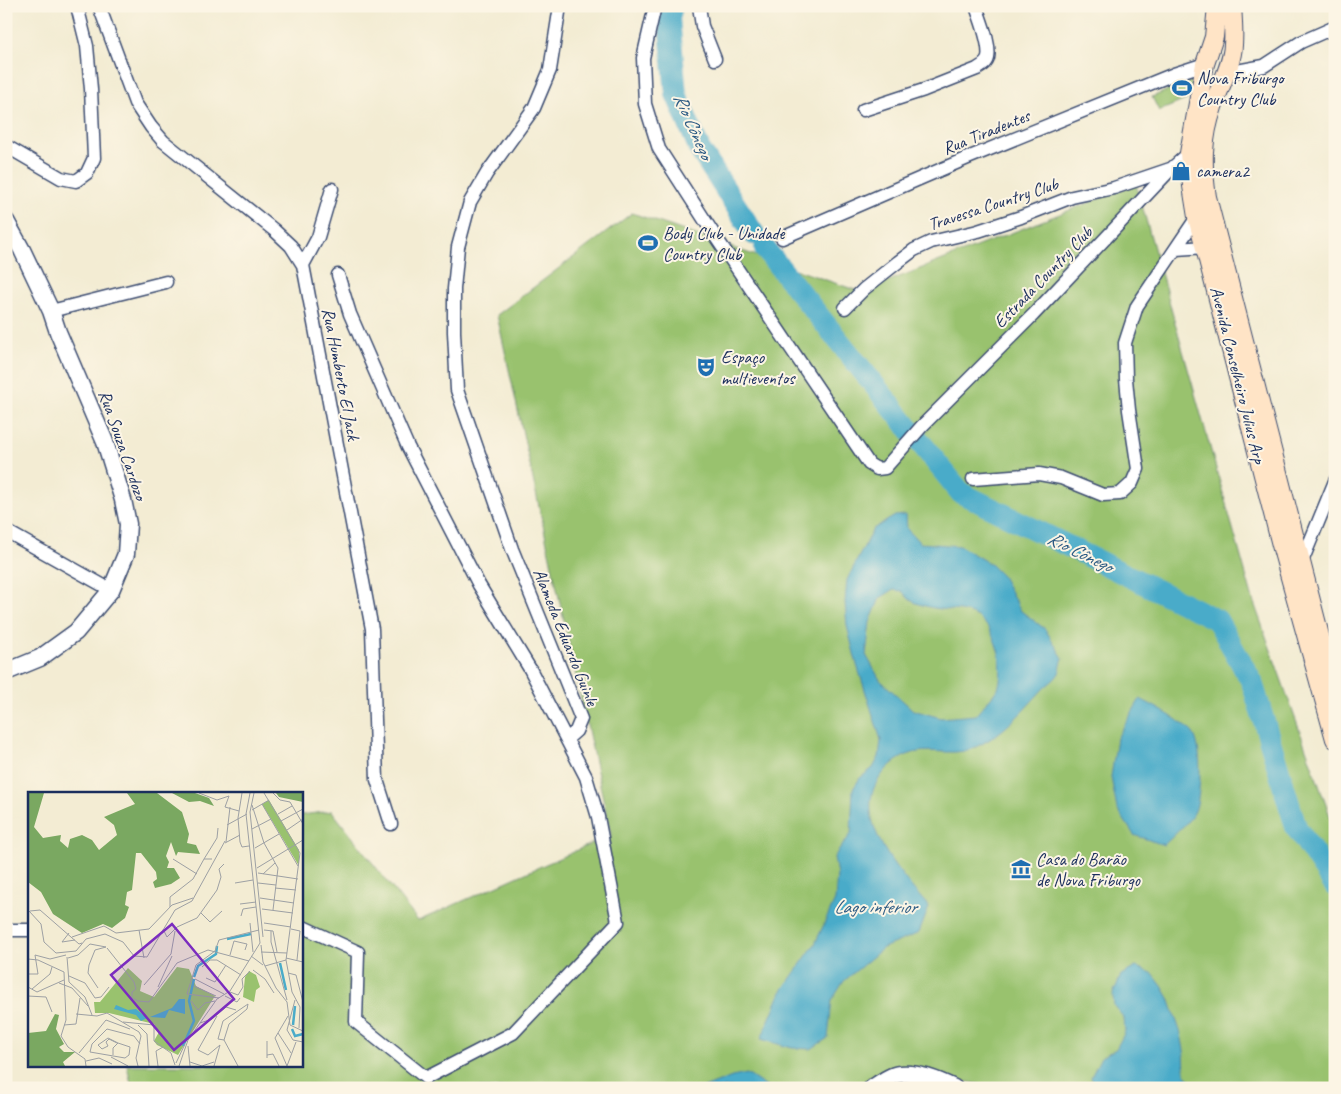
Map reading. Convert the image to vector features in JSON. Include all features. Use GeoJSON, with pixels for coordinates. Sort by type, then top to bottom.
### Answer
{"type":"FeatureCollection","features":[{"type":"Feature","properties":{"kind":"main road","name":"Avenida Conselheiro Julius Arp"},"geometry":{"type":"LineString","coordinates":[[1217,6],[1214,37],[1205,64],[1189,153],[1192,186],[1197,217],[1290,581],[1335,739]]}},
{"type":"Feature","properties":{"kind":"main road","name":"Avenida Conselheiro Julius Arp"},"geometry":{"type":"LineString","coordinates":[[1232,6],[1233,46],[1226,73],[1212,107],[1203,151],[1206,197],[1335,694]]}},
{"type":"Feature","properties":{"kind":"street"},"geometry":{"type":"LineString","coordinates":[[6,146],[61,178],[76,181],[87,173],[94,158],[91,89],[87,46],[77,6]]}},
{"type":"Feature","properties":{"kind":"street","name":"Rua Humberto El Jack"},"geometry":{"type":"LineString","coordinates":[[99,6],[135,103],[151,128],[163,141],[274,230],[290,246],[302,264],[372,630],[377,780],[390,824]]}},
{"type":"Feature","properties":{"kind":"street","name":"Alameda Eduardo Guinle"},"geometry":{"type":"LineString","coordinates":[[560,6],[550,70],[534,108],[487,173],[470,202],[458,247],[454,289],[454,332],[457,390],[512,549],[581,719],[576,731],[567,738]]}},
{"type":"Feature","properties":{"kind":"street","name":"Estrada Country Club"},"geometry":{"type":"LineString","coordinates":[[655,6],[643,58],[645,104],[659,149],[869,464],[877,469],[885,468],[922,426],[1033,315],[1171,169],[1189,153]]}},
{"type":"Feature","properties":{"kind":"street"},"geometry":{"type":"LineString","coordinates":[[699,6],[702,26],[715,58]]}},
{"type":"Feature","properties":{"kind":"street"},"geometry":{"type":"LineString","coordinates":[[863,110],[924,90],[985,64],[988,59],[988,52],[985,33],[976,6]]}},
{"type":"Feature","properties":{"kind":"street"},"geometry":{"type":"LineString","coordinates":[[1226,73],[1264,66],[1301,42],[1335,27]]}},
{"type":"Feature","properties":{"kind":"street","name":"Rua Tiradentes"},"geometry":{"type":"LineString","coordinates":[[782,238],[970,157],[1174,74],[1205,64]]}},
{"type":"Feature","properties":{"kind":"street","name":"Travessa Country Club"},"geometry":{"type":"LineString","coordinates":[[845,308],[864,289],[898,262],[914,250],[931,242],[978,231],[1072,197],[1114,188],[1171,169]]}},
{"type":"Feature","properties":{"kind":"street"},"geometry":{"type":"LineString","coordinates":[[302,264],[318,237],[332,189]]}},
{"type":"Feature","properties":{"kind":"street"},"geometry":{"type":"LineString","coordinates":[[974,479],[1038,474],[1061,478],[1103,495],[1120,494],[1132,483],[1138,469],[1128,402],[1126,343],[1137,306],[1197,217]]}},
{"type":"Feature","properties":{"kind":"street","name":"Rua Souza Cardozo"},"geometry":{"type":"LineString","coordinates":[[6,221],[51,311],[58,332],[105,442],[128,524],[126,554],[111,590],[76,632],[40,658],[6,672]]}},
{"type":"Feature","properties":{"kind":"street"},"geometry":{"type":"LineString","coordinates":[[1176,248],[1206,247]]}},
{"type":"Feature","properties":{"kind":"street"},"geometry":{"type":"LineString","coordinates":[[302,926],[358,952],[356,1022],[426,1078],[513,1033],[618,922],[598,817],[586,777],[530,669],[479,585],[408,448],[350,314],[338,275]]}},
{"type":"Feature","properties":{"kind":"street"},"geometry":{"type":"LineString","coordinates":[[51,311],[166,282]]}},
{"type":"Feature","properties":{"kind":"street"},"geometry":{"type":"LineString","coordinates":[[1290,581],[1300,564],[1335,481]]}},
{"type":"Feature","properties":{"kind":"street"},"geometry":{"type":"LineString","coordinates":[[6,531],[111,590]]}},
{"type":"Feature","properties":{"kind":"street"},"geometry":{"type":"LineString","coordinates":[[6,930],[28,930]]}},
{"type":"Feature","properties":{"kind":"street"},"geometry":{"type":"LineString","coordinates":[[872,1088],[890,1077],[900,1074],[941,1081],[954,1088]]}},
{"type":"Feature","properties":{"kind":"green space","name":"Nova Friburgo Country Club"},"geometry":{"type":"Polygon","coordinates":[[[1194,79],[1188,99],[1159,111],[1152,97],[1194,79]]]}},
{"type":"Feature","properties":{"kind":"green space"},"geometry":{"type":"Polygon","coordinates":[[[1136,184],[1253,600],[1335,830],[1335,1088],[1000,1088],[897,1069],[870,1088],[132,1088],[127,1066],[302,1066],[302,815],[332,811],[418,921],[611,835],[497,315],[632,213],[861,292],[1136,184]]]}},
{"type":"Feature","properties":{"kind":"water","name":"Lago inferior"},"geometry":{"type":"Polygon","coordinates":[[[906,515],[907,529],[920,543],[960,546],[990,564],[1002,576],[1021,611],[1045,629],[1063,658],[1056,677],[1010,723],[992,738],[963,751],[915,752],[900,759],[886,769],[881,776],[872,792],[871,810],[875,828],[882,846],[893,863],[929,907],[919,933],[883,948],[844,981],[832,1000],[828,1038],[811,1049],[792,1048],[761,1039],[781,992],[815,944],[835,900],[837,875],[834,857],[851,834],[853,789],[860,778],[873,768],[879,757],[881,740],[857,665],[847,626],[845,602],[847,580],[873,529],[895,516],[906,515]],[[893,590],[880,598],[870,622],[866,655],[880,680],[913,710],[941,718],[976,715],[998,688],[1001,674],[1000,658],[991,633],[983,621],[974,615],[926,606],[911,600],[902,591],[893,590]]]}},
{"type":"Feature","properties":{"kind":"water"},"geometry":{"type":"Polygon","coordinates":[[[1140,699],[1182,723],[1196,738],[1198,747],[1200,783],[1195,811],[1164,845],[1134,835],[1117,809],[1111,777],[1117,738],[1140,699]]]}},
{"type":"Feature","properties":{"kind":"water"},"geometry":{"type":"Polygon","coordinates":[[[1136,967],[1152,973],[1169,998],[1181,1034],[1185,1074],[1197,1088],[1096,1088],[1091,1077],[1101,1057],[1116,1049],[1125,1032],[1124,1018],[1114,1006],[1113,994],[1121,975],[1136,967]]]}},
{"type":"Feature","properties":{"kind":"water"},"geometry":{"type":"Polygon","coordinates":[[[747,1074],[768,1088],[704,1088],[732,1077],[747,1074]]]}},
{"type":"Feature","properties":{"kind":"waterway","name":"Rio Cônego"},"geometry":{"type":"LineString","coordinates":[[672,6],[669,18],[676,94],[700,150],[754,234]]}},
{"type":"Feature","properties":{"kind":"waterway","name":"Rio Cônego"},"geometry":{"type":"LineString","coordinates":[[765,249],[961,493],[1217,620],[1252,682],[1296,827],[1335,886]]}},
{"type":"Feature","properties":{"kind":"place","name":"Nova Friburgo Country Club"},"geometry":{"type":"Point","coordinates":[1182,88]}},
{"type":"Feature","properties":{"kind":"place","name":"camera2"},"geometry":{"type":"Point","coordinates":[1181,171]}},
{"type":"Feature","properties":{"kind":"place","name":"Body Club - Unidade Country Club"},"geometry":{"type":"Point","coordinates":[648,243]}},
{"type":"Feature","properties":{"kind":"place","name":"Espaço multieventos"},"geometry":{"type":"Point","coordinates":[706,367]}},
{"type":"Feature","properties":{"kind":"place","name":"Casa do Barão de Nova Friburgo"},"geometry":{"type":"Point","coordinates":[1021,869]}}]}
